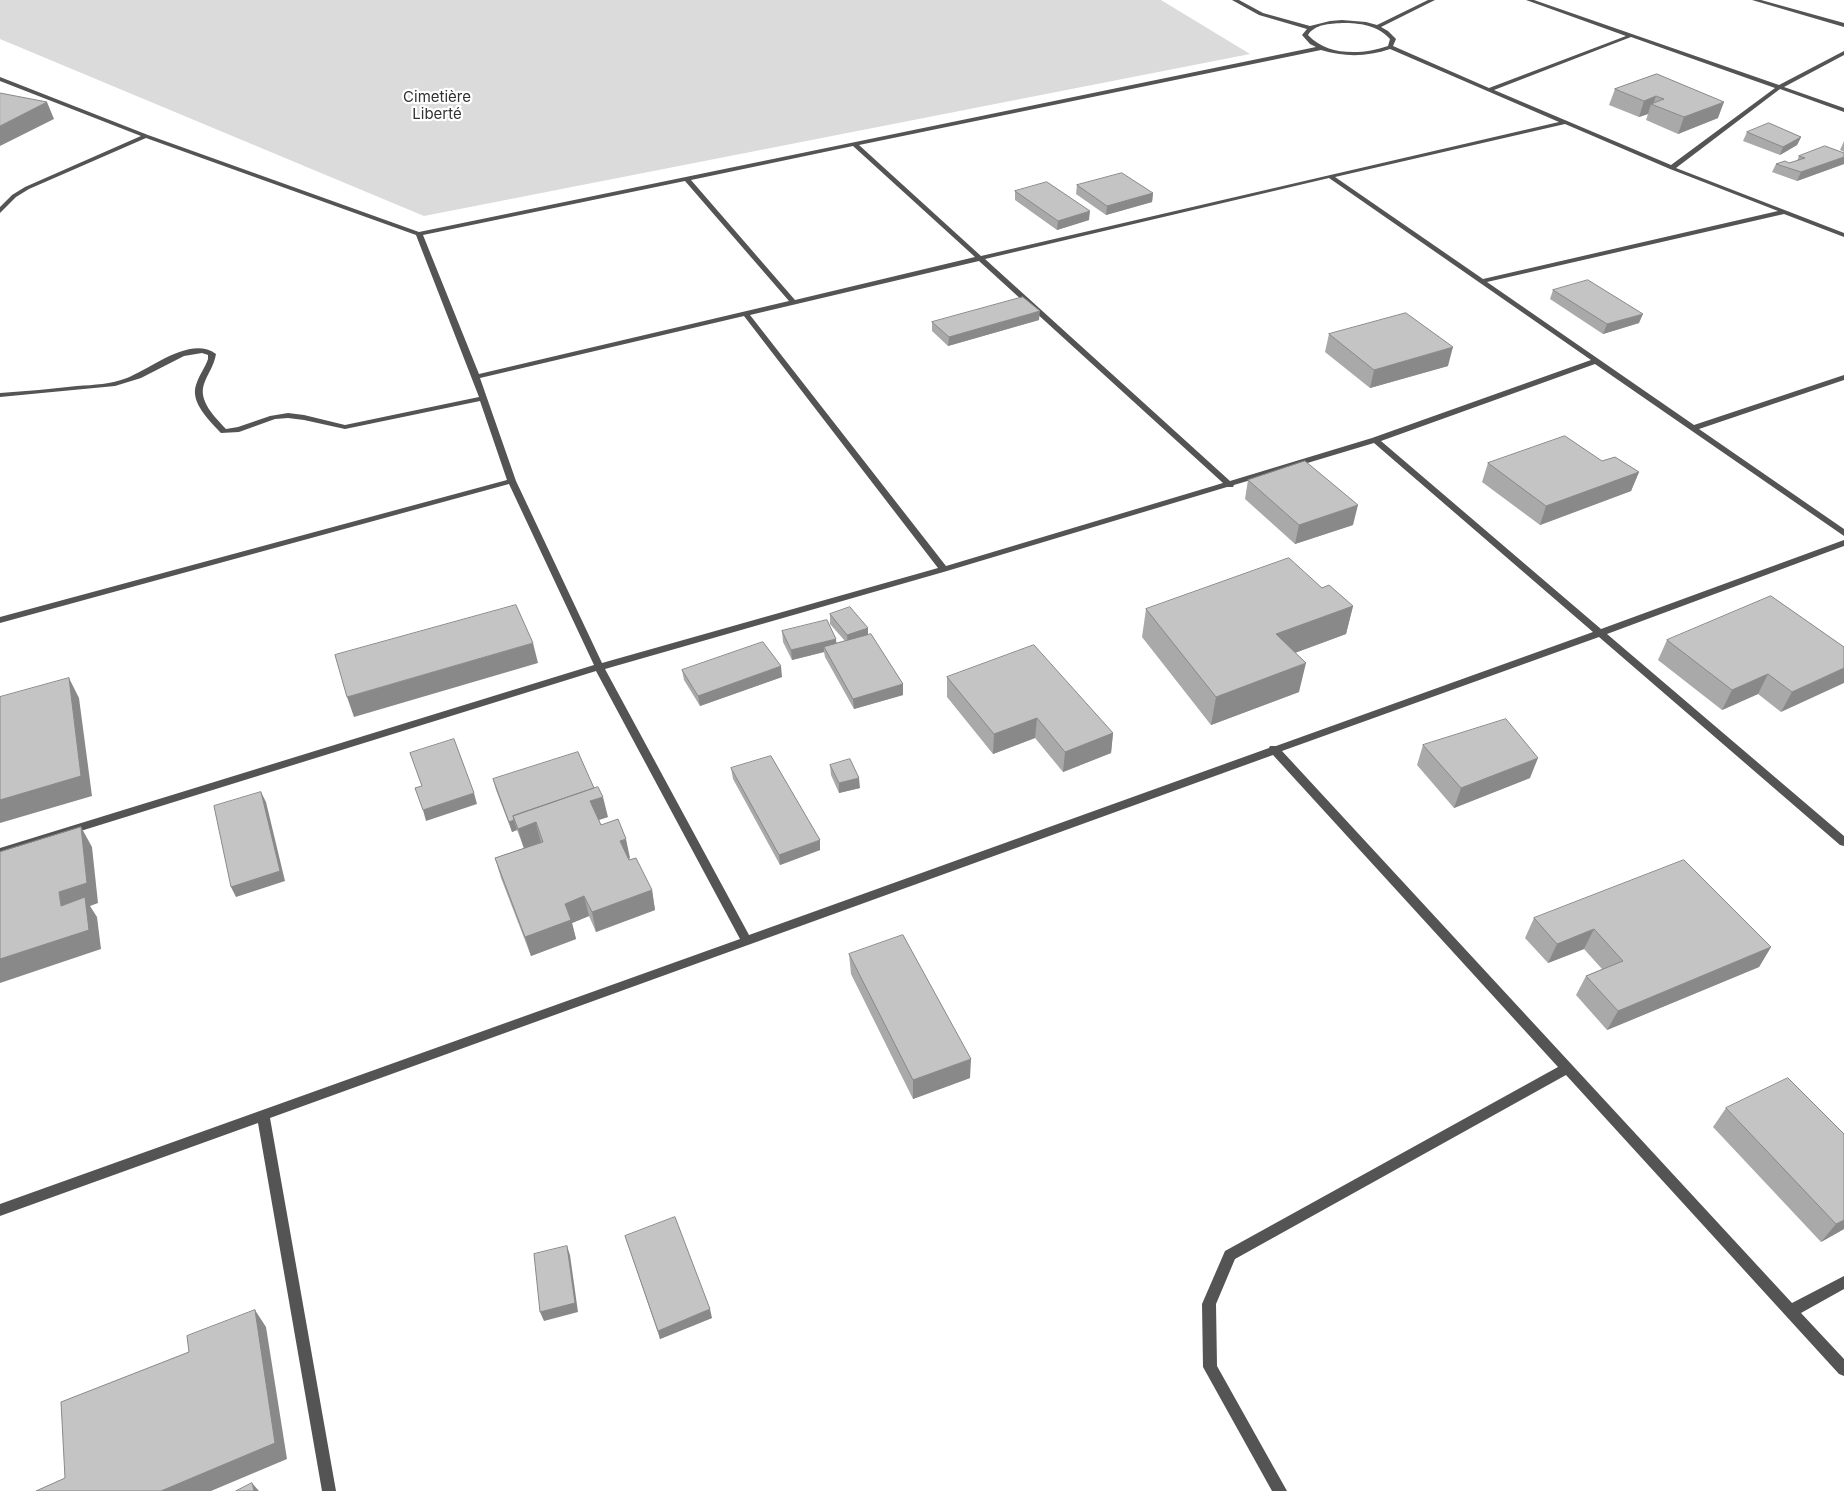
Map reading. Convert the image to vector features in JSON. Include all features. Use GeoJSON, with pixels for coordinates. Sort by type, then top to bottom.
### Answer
{"type":"FeatureCollection","features":[{"type":"Feature","properties":{"kind":"street"},"geometry":{"type":"LineString","coordinates":[[1234,0],[1260,14],[1310,28]]}},
{"type":"Feature","properties":{"kind":"street"},"geometry":{"type":"LineString","coordinates":[[1377,27],[1432,0]]}},
{"type":"Feature","properties":{"kind":"street"},"geometry":{"type":"LineString","coordinates":[[1530,0],[1844,110]]}},
{"type":"Feature","properties":{"kind":"street"},"geometry":{"type":"LineString","coordinates":[[1755,0],[1844,25]]}},
{"type":"Feature","properties":{"kind":"street"},"geometry":{"type":"LineString","coordinates":[[1390,47],[1393,39],[1390,35],[1377,27],[1357,22],[1324,22],[1310,28],[1305,35],[1313,44],[1321,48],[1353,54],[1375,52],[1390,47],[1672,168],[1844,236]]}},
{"type":"Feature","properties":{"kind":"street"},"geometry":{"type":"LineString","coordinates":[[1491,89],[1630,36]]}},
{"type":"Feature","properties":{"kind":"street"},"geometry":{"type":"LineString","coordinates":[[0,79],[146,136],[419,234],[1321,48]]}},
{"type":"Feature","properties":{"kind":"street"},"geometry":{"type":"LineString","coordinates":[[1672,168],[1778,88],[1844,53]]}},
{"type":"Feature","properties":{"kind":"street"},"geometry":{"type":"LineString","coordinates":[[476,377],[1566,122]]}},
{"type":"Feature","properties":{"kind":"street"},"geometry":{"type":"LineString","coordinates":[[0,211],[14,196],[27,188],[146,136]]}},
{"type":"Feature","properties":{"kind":"street"},"geometry":{"type":"LineString","coordinates":[[856,145],[1230,485]]}},
{"type":"Feature","properties":{"kind":"street"},"geometry":{"type":"LineString","coordinates":[[1330,176],[1844,532]]}},
{"type":"Feature","properties":{"kind":"street"},"geometry":{"type":"LineString","coordinates":[[687,179],[794,303]]}},
{"type":"Feature","properties":{"kind":"street"},"geometry":{"type":"LineString","coordinates":[[1482,281],[1784,212]]}},
{"type":"Feature","properties":{"kind":"street"},"geometry":{"type":"LineString","coordinates":[[419,234],[476,377],[512,481],[599,667],[746,940]]}},
{"type":"Feature","properties":{"kind":"street"},"geometry":{"type":"LineString","coordinates":[[746,314],[944,569]]}},
{"type":"Feature","properties":{"kind":"street"},"geometry":{"type":"LineString","coordinates":[[0,395],[109,386],[130,380],[181,354],[192,350],[204,350],[212,354],[211,365],[200,383],[199,399],[224,431],[236,432],[279,416],[293,415],[329,426],[345,427],[483,398]]}},
{"type":"Feature","properties":{"kind":"street"},"geometry":{"type":"LineString","coordinates":[[0,852],[599,667],[1230,485],[1375,440],[1596,361]]}},
{"type":"Feature","properties":{"kind":"street"},"geometry":{"type":"LineString","coordinates":[[1694,428],[1844,377]]}},
{"type":"Feature","properties":{"kind":"street"},"geometry":{"type":"LineString","coordinates":[[1375,440],[1844,842]]}},
{"type":"Feature","properties":{"kind":"street"},"geometry":{"type":"LineString","coordinates":[[0,620],[512,481]]}},
{"type":"Feature","properties":{"kind":"street"},"geometry":{"type":"LineString","coordinates":[[0,1210],[1600,633],[1844,543]]}},
{"type":"Feature","properties":{"kind":"street"},"geometry":{"type":"LineString","coordinates":[[1274,749],[1844,1369]]}},
{"type":"Feature","properties":{"kind":"street"},"geometry":{"type":"LineString","coordinates":[[1280,1491],[1210,1368],[1209,1304],[1230,1255],[1567,1068]]}},
{"type":"Feature","properties":{"kind":"street"},"geometry":{"type":"LineString","coordinates":[[262,1115],[329,1491]]}},
{"type":"Feature","properties":{"kind":"street"},"geometry":{"type":"LineString","coordinates":[[1791,1311],[1844,1282]]}},
{"type":"Feature","properties":{"kind":"green space","name":"Cimetière Liberté"},"geometry":{"type":"Polygon","coordinates":[[[0,0],[1161,0],[1250,54],[424,216],[0,39],[0,0]]]}},
{"type":"Feature","properties":{"kind":"building"},"geometry":{"type":"Polygon","coordinates":[[[1657,74],[1724,102],[1684,117],[1651,104],[1664,99],[1656,96],[1644,101],[1615,89],[1657,74]]]}},
{"type":"Feature","properties":{"kind":"building"},"geometry":{"type":"Polygon","coordinates":[[[0,93],[47,102],[0,126],[0,93]]]}},
{"type":"Feature","properties":{"kind":"building"},"geometry":{"type":"Polygon","coordinates":[[[1769,123],[1801,137],[1783,147],[1747,132],[1769,123]]]}},
{"type":"Feature","properties":{"kind":"building"},"geometry":{"type":"Polygon","coordinates":[[[1825,146],[1844,153],[1844,157],[1801,172],[1776,164],[1785,161],[1789,163],[1805,158],[1799,156],[1825,146]]]}},
{"type":"Feature","properties":{"kind":"building"},"geometry":{"type":"Polygon","coordinates":[[[1122,173],[1153,193],[1107,206],[1077,185],[1122,173]]]}},
{"type":"Feature","properties":{"kind":"building"},"geometry":{"type":"Polygon","coordinates":[[[1047,182],[1090,211],[1058,221],[1015,191],[1047,182]]]}},
{"type":"Feature","properties":{"kind":"building"},"geometry":{"type":"Polygon","coordinates":[[[1588,280],[1643,314],[1607,324],[1553,290],[1588,280]]]}},
{"type":"Feature","properties":{"kind":"building"},"geometry":{"type":"Polygon","coordinates":[[[1023,297],[1040,311],[949,337],[932,322],[1023,297]]]}},
{"type":"Feature","properties":{"kind":"building"},"geometry":{"type":"Polygon","coordinates":[[[1406,313],[1453,347],[1374,370],[1329,334],[1406,313]]]}},
{"type":"Feature","properties":{"kind":"building"},"geometry":{"type":"Polygon","coordinates":[[[1565,436],[1602,461],[1615,457],[1639,472],[1546,506],[1488,463],[1565,436]]]}},
{"type":"Feature","properties":{"kind":"building"},"geometry":{"type":"Polygon","coordinates":[[[1305,461],[1358,505],[1299,525],[1248,480],[1305,461]]]}},
{"type":"Feature","properties":{"kind":"building"},"geometry":{"type":"Polygon","coordinates":[[[1289,558],[1322,588],[1329,585],[1353,606],[1276,634],[1306,663],[1216,697],[1146,609],[1289,558]]]}},
{"type":"Feature","properties":{"kind":"building"},"geometry":{"type":"Polygon","coordinates":[[[1771,596],[1844,647],[1844,668],[1792,692],[1768,674],[1732,690],[1667,640],[1771,596]]]}},
{"type":"Feature","properties":{"kind":"building"},"geometry":{"type":"Polygon","coordinates":[[[516,605],[533,643],[347,697],[335,655],[516,605]]]}},
{"type":"Feature","properties":{"kind":"building"},"geometry":{"type":"Polygon","coordinates":[[[850,607],[868,628],[847,635],[830,614],[850,607]]]}},
{"type":"Feature","properties":{"kind":"building"},"geometry":{"type":"Polygon","coordinates":[[[827,620],[836,639],[791,650],[782,631],[827,620]]]}},
{"type":"Feature","properties":{"kind":"building"},"geometry":{"type":"Polygon","coordinates":[[[871,634],[903,684],[853,699],[824,647],[871,634]]]}},
{"type":"Feature","properties":{"kind":"building"},"geometry":{"type":"Polygon","coordinates":[[[763,642],[781,666],[698,696],[682,670],[763,642]]]}},
{"type":"Feature","properties":{"kind":"building"},"geometry":{"type":"Polygon","coordinates":[[[1034,645],[1113,733],[1065,752],[1037,718],[994,734],[947,677],[1034,645]]]}},
{"type":"Feature","properties":{"kind":"building"},"geometry":{"type":"Polygon","coordinates":[[[69,678],[81,776],[0,800],[0,697],[69,678]]]}},
{"type":"Feature","properties":{"kind":"building"},"geometry":{"type":"Polygon","coordinates":[[[1506,719],[1538,758],[1461,788],[1423,745],[1506,719]]]}},
{"type":"Feature","properties":{"kind":"building"},"geometry":{"type":"Polygon","coordinates":[[[454,739],[474,793],[423,810],[415,788],[422,786],[410,753],[454,739]]]}},
{"type":"Feature","properties":{"kind":"building"},"geometry":{"type":"Polygon","coordinates":[[[578,752],[594,788],[513,816],[514,820],[509,822],[493,779],[578,752]]]}},
{"type":"Feature","properties":{"kind":"building"},"geometry":{"type":"Polygon","coordinates":[[[771,756],[820,840],[779,855],[731,768],[771,756]]]}},
{"type":"Feature","properties":{"kind":"building"},"geometry":{"type":"Polygon","coordinates":[[[850,759],[859,778],[839,783],[830,765],[850,759]]]}},
{"type":"Feature","properties":{"kind":"building"},"geometry":{"type":"Polygon","coordinates":[[[598,787],[603,797],[590,801],[601,825],[618,819],[626,839],[620,841],[629,860],[636,858],[652,890],[592,912],[584,896],[565,904],[571,920],[525,937],[495,858],[543,842],[536,822],[518,829],[513,816],[598,787]]]}},
{"type":"Feature","properties":{"kind":"building"},"geometry":{"type":"Polygon","coordinates":[[[261,792],[280,871],[231,887],[214,806],[261,792]]]}},
{"type":"Feature","properties":{"kind":"building"},"geometry":{"type":"Polygon","coordinates":[[[81,827],[87,883],[59,892],[61,906],[85,897],[89,930],[0,959],[0,852],[81,827]]]}},
{"type":"Feature","properties":{"kind":"building"},"geometry":{"type":"Polygon","coordinates":[[[1684,860],[1771,947],[1618,1011],[1586,976],[1623,961],[1594,929],[1557,944],[1534,918],[1684,860]]]}},
{"type":"Feature","properties":{"kind":"building"},"geometry":{"type":"Polygon","coordinates":[[[903,935],[971,1059],[913,1080],[849,954],[903,935]]]}},
{"type":"Feature","properties":{"kind":"building"},"geometry":{"type":"Polygon","coordinates":[[[1788,1078],[1844,1134],[1844,1220],[1836,1224],[1726,1108],[1788,1078]]]}},
{"type":"Feature","properties":{"kind":"building"},"geometry":{"type":"Polygon","coordinates":[[[675,1217],[710,1309],[658,1331],[625,1236],[675,1217]]]}},
{"type":"Feature","properties":{"kind":"building"},"geometry":{"type":"Polygon","coordinates":[[[567,1246],[575,1303],[540,1312],[534,1254],[567,1246]]]}},
{"type":"Feature","properties":{"kind":"building"},"geometry":{"type":"Polygon","coordinates":[[[255,1310],[275,1443],[161,1491],[36,1491],[65,1478],[61,1402],[189,1352],[187,1336],[255,1310]]]}},
{"type":"Feature","properties":{"kind":"building"},"geometry":{"type":"Polygon","coordinates":[[[252,1483],[254,1491],[236,1491],[252,1483]]]}}]}
